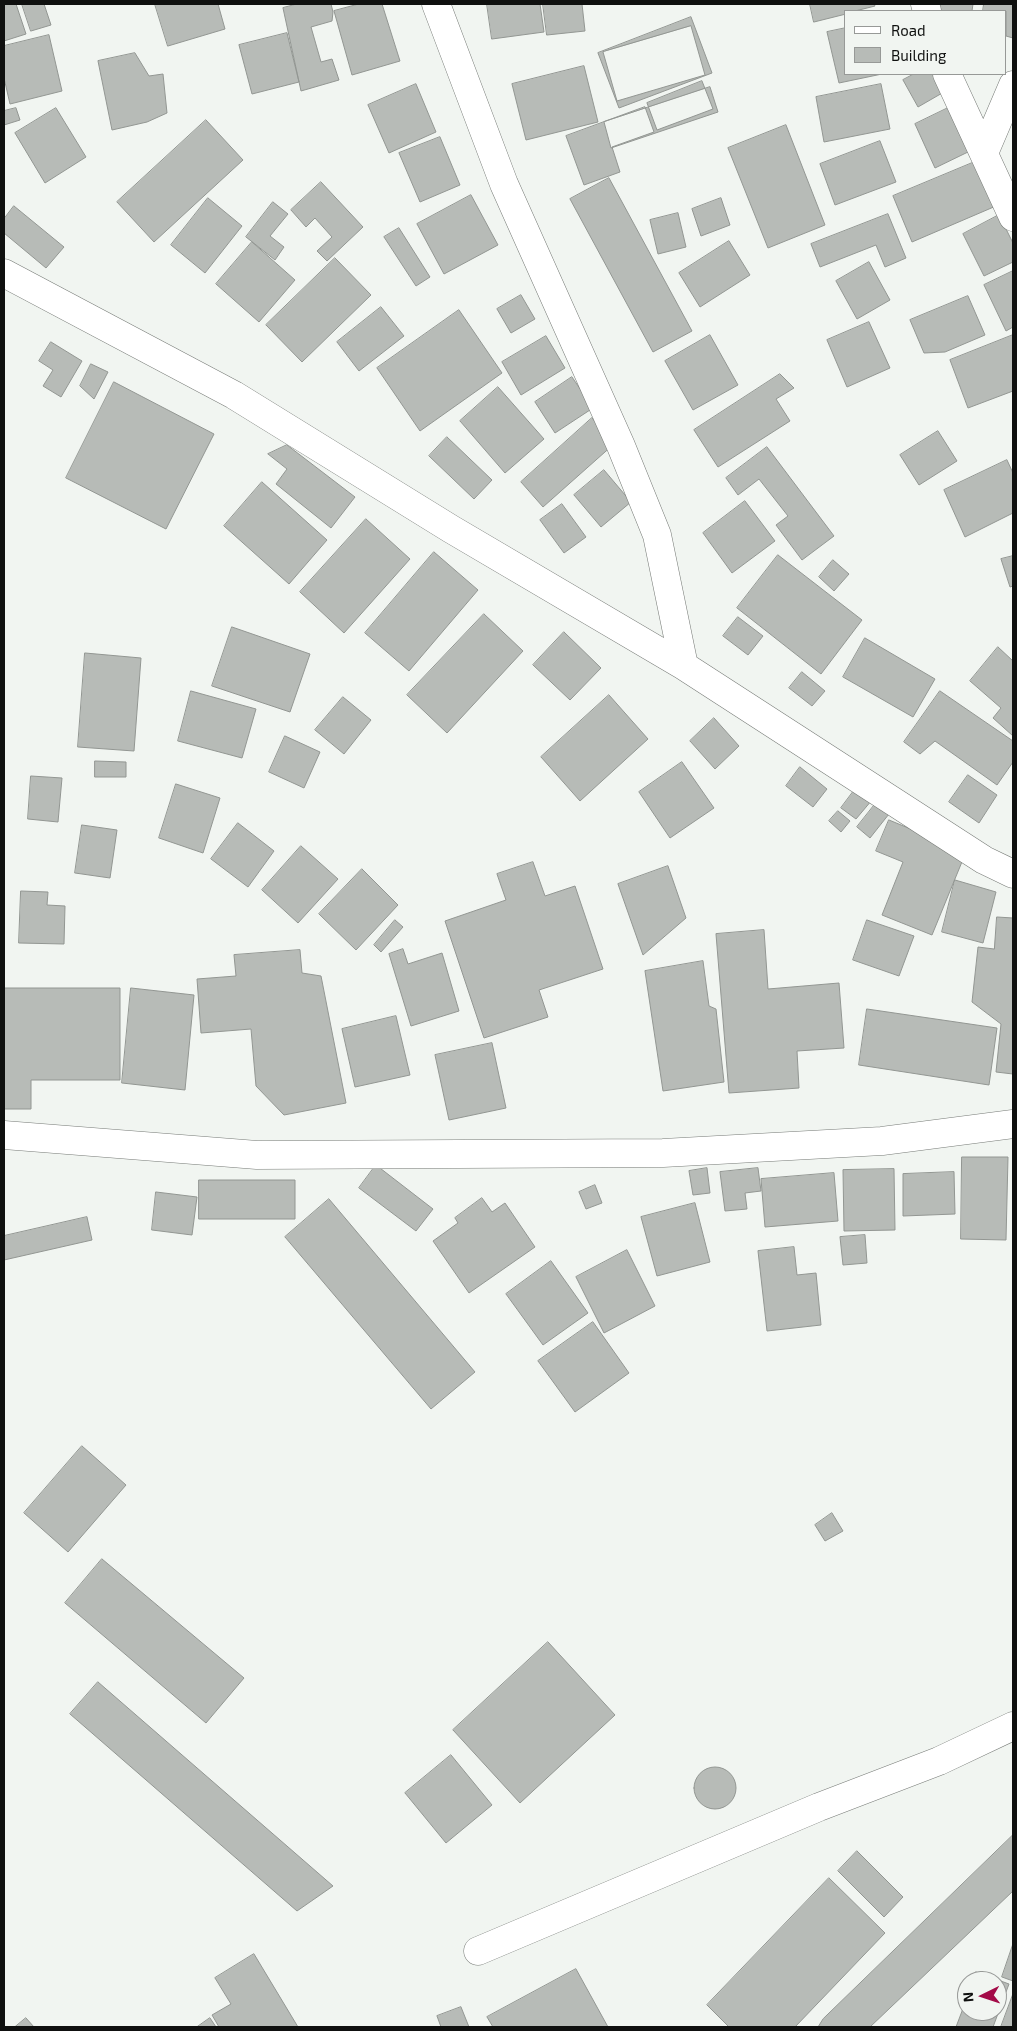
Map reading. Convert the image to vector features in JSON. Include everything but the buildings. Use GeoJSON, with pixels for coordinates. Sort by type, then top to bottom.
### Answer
{"type":"FeatureCollection","features":[{"type":"Feature","properties":{"kind":"street"},"geometry":{"type":"LineString","coordinates":[[436,4],[504,184],[621,446],[657,535],[684,666]]}},
{"type":"Feature","properties":{"kind":"street"},"geometry":{"type":"LineString","coordinates":[[946,75],[1013,217]]}},
{"type":"Feature","properties":{"kind":"street"},"geometry":{"type":"LineString","coordinates":[[984,153],[1013,85]]}},
{"type":"Feature","properties":{"kind":"street"},"geometry":{"type":"LineString","coordinates":[[4,273],[234,395],[451,529],[684,666],[984,860],[1013,874]]}},
{"type":"Feature","properties":{"kind":"street"},"geometry":{"type":"LineString","coordinates":[[4,1135],[257,1156],[663,1154],[882,1141],[1013,1124]]}},
{"type":"Feature","properties":{"kind":"street"},"geometry":{"type":"LineString","coordinates":[[478,1951],[819,1807],[939,1761],[1013,1726]]}}]}
